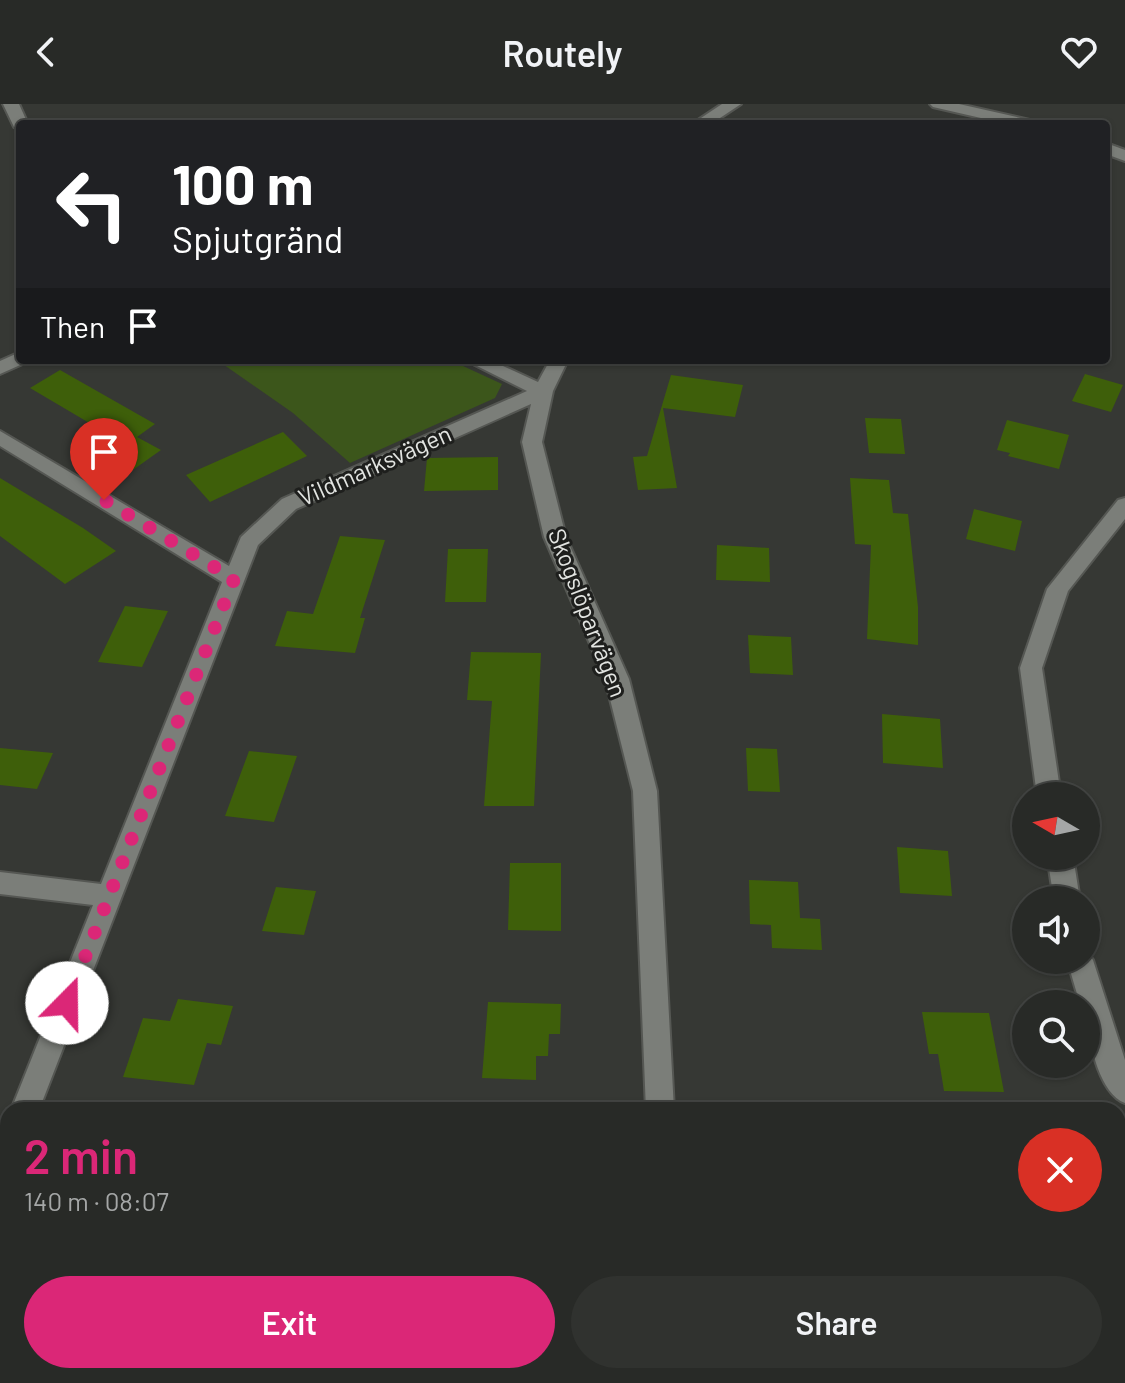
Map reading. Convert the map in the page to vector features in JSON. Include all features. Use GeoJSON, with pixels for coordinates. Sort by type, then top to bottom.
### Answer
{"type":"FeatureCollection","features":[{"type":"Feature","properties":{"kind":"street"},"geometry":{"type":"LineString","coordinates":[[707,120],[733,104]]}},
{"type":"Feature","properties":{"kind":"street"},"geometry":{"type":"LineString","coordinates":[[938,104],[1010,120]]}},
{"type":"Feature","properties":{"kind":"street"},"geometry":{"type":"LineString","coordinates":[[483,364],[543,391]]}},
{"type":"Feature","properties":{"kind":"street","name":"Skogslöparvägen"},"geometry":{"type":"LineString","coordinates":[[557,364],[543,391],[532,442],[555,537],[617,679],[645,791],[660,1102]]}},
{"type":"Feature","properties":{"kind":"street","name":"Vildmarksvägen"},"geometry":{"type":"LineString","coordinates":[[28,1102],[249,542],[289,504],[543,391]]}},
{"type":"Feature","properties":{"kind":"street"},"geometry":{"type":"LineString","coordinates":[[0,437],[234,579]]}},
{"type":"Feature","properties":{"kind":"street"},"geometry":{"type":"LineString","coordinates":[[1047,782],[1031,668],[1058,589],[1125,505]]}},
{"type":"Feature","properties":{"kind":"street"},"geometry":{"type":"LineString","coordinates":[[0,883],[109,896]]}},
{"type":"Feature","properties":{"kind":"street"},"geometry":{"type":"LineString","coordinates":[[1084,974],[1116,1077],[1125,1090]]}},
{"type":"Feature","properties":{"kind":"green space"},"geometry":{"type":"Polygon","coordinates":[[[223,364],[459,364],[502,384],[495,398],[350,463],[293,413],[223,364]]]}},
{"type":"Feature","properties":{"kind":"building"},"geometry":{"type":"Polygon","coordinates":[[[60,370],[155,424],[137,437],[161,450],[130,472],[87,448],[108,434],[30,388],[60,370]]]}},
{"type":"Feature","properties":{"kind":"building"},"geometry":{"type":"Polygon","coordinates":[[[1085,374],[1123,385],[1111,412],[1072,401],[1085,374]]]}},
{"type":"Feature","properties":{"kind":"building"},"geometry":{"type":"Polygon","coordinates":[[[671,375],[743,385],[735,417],[663,408],[677,488],[638,490],[633,457],[647,456],[671,375]]]}},
{"type":"Feature","properties":{"kind":"building"},"geometry":{"type":"Polygon","coordinates":[[[865,418],[901,419],[905,454],[869,453],[865,418]]]}},
{"type":"Feature","properties":{"kind":"building"},"geometry":{"type":"Polygon","coordinates":[[[1007,420],[1069,435],[1059,469],[1008,456],[1010,453],[997,450],[1007,420]]]}},
{"type":"Feature","properties":{"kind":"building"},"geometry":{"type":"Polygon","coordinates":[[[283,432],[307,456],[210,502],[186,475],[283,432]]]}},
{"type":"Feature","properties":{"kind":"building"},"geometry":{"type":"Polygon","coordinates":[[[498,457],[498,490],[424,491],[427,458],[498,457]]]}},
{"type":"Feature","properties":{"kind":"building"},"geometry":{"type":"Polygon","coordinates":[[[0,478],[116,551],[65,584],[0,536],[0,478]]]}},
{"type":"Feature","properties":{"kind":"building"},"geometry":{"type":"Polygon","coordinates":[[[850,478],[889,480],[893,513],[908,514],[918,607],[918,645],[867,639],[871,545],[855,544],[850,478]]]}},
{"type":"Feature","properties":{"kind":"building"},"geometry":{"type":"Polygon","coordinates":[[[974,509],[1022,521],[1015,551],[966,539],[974,509]]]}},
{"type":"Feature","properties":{"kind":"building"},"geometry":{"type":"Polygon","coordinates":[[[340,536],[385,540],[360,618],[365,618],[355,653],[275,646],[287,611],[313,614],[340,536]]]}},
{"type":"Feature","properties":{"kind":"building"},"geometry":{"type":"Polygon","coordinates":[[[717,545],[769,548],[770,582],[716,580],[717,545]]]}},
{"type":"Feature","properties":{"kind":"building"},"geometry":{"type":"Polygon","coordinates":[[[448,549],[488,549],[486,602],[445,602],[448,549]]]}},
{"type":"Feature","properties":{"kind":"building"},"geometry":{"type":"Polygon","coordinates":[[[125,606],[168,611],[142,667],[98,662],[125,606]]]}},
{"type":"Feature","properties":{"kind":"building"},"geometry":{"type":"Polygon","coordinates":[[[748,635],[791,637],[793,675],[750,673],[748,635]]]}},
{"type":"Feature","properties":{"kind":"building"},"geometry":{"type":"Polygon","coordinates":[[[471,652],[541,653],[534,806],[484,806],[492,701],[467,700],[471,652]]]}},
{"type":"Feature","properties":{"kind":"building"},"geometry":{"type":"Polygon","coordinates":[[[882,714],[940,719],[943,768],[883,763],[882,714]]]}},
{"type":"Feature","properties":{"kind":"building"},"geometry":{"type":"Polygon","coordinates":[[[0,748],[53,753],[37,789],[0,785],[0,748]]]}},
{"type":"Feature","properties":{"kind":"building"},"geometry":{"type":"Polygon","coordinates":[[[746,748],[777,749],[780,792],[748,791],[746,748]]]}},
{"type":"Feature","properties":{"kind":"building"},"geometry":{"type":"Polygon","coordinates":[[[249,751],[297,756],[274,822],[225,816],[249,751]]]}},
{"type":"Feature","properties":{"kind":"building"},"geometry":{"type":"Polygon","coordinates":[[[897,847],[948,851],[952,896],[900,893],[897,847]]]}},
{"type":"Feature","properties":{"kind":"building"},"geometry":{"type":"Polygon","coordinates":[[[510,863],[561,863],[561,931],[508,930],[510,863]]]}},
{"type":"Feature","properties":{"kind":"building"},"geometry":{"type":"Polygon","coordinates":[[[749,880],[798,882],[800,918],[820,919],[822,950],[772,948],[771,925],[750,924],[749,880]]]}},
{"type":"Feature","properties":{"kind":"building"},"geometry":{"type":"Polygon","coordinates":[[[276,887],[316,891],[304,935],[262,931],[276,887]]]}},
{"type":"Feature","properties":{"kind":"building"},"geometry":{"type":"Polygon","coordinates":[[[178,999],[233,1006],[221,1045],[207,1043],[194,1085],[123,1077],[143,1018],[170,1021],[178,999]]]}},
{"type":"Feature","properties":{"kind":"building"},"geometry":{"type":"Polygon","coordinates":[[[488,1002],[561,1004],[560,1034],[549,1034],[548,1056],[536,1056],[536,1080],[482,1078],[488,1002]]]}},
{"type":"Feature","properties":{"kind":"building"},"geometry":{"type":"Polygon","coordinates":[[[922,1012],[989,1013],[1004,1092],[944,1091],[938,1054],[929,1054],[922,1012]]]}},
{"type":"Feature","properties":{"kind":"route"},"geometry":{"type":"LineString","coordinates":[[67,1003],[234,579],[104,500]]}}]}
